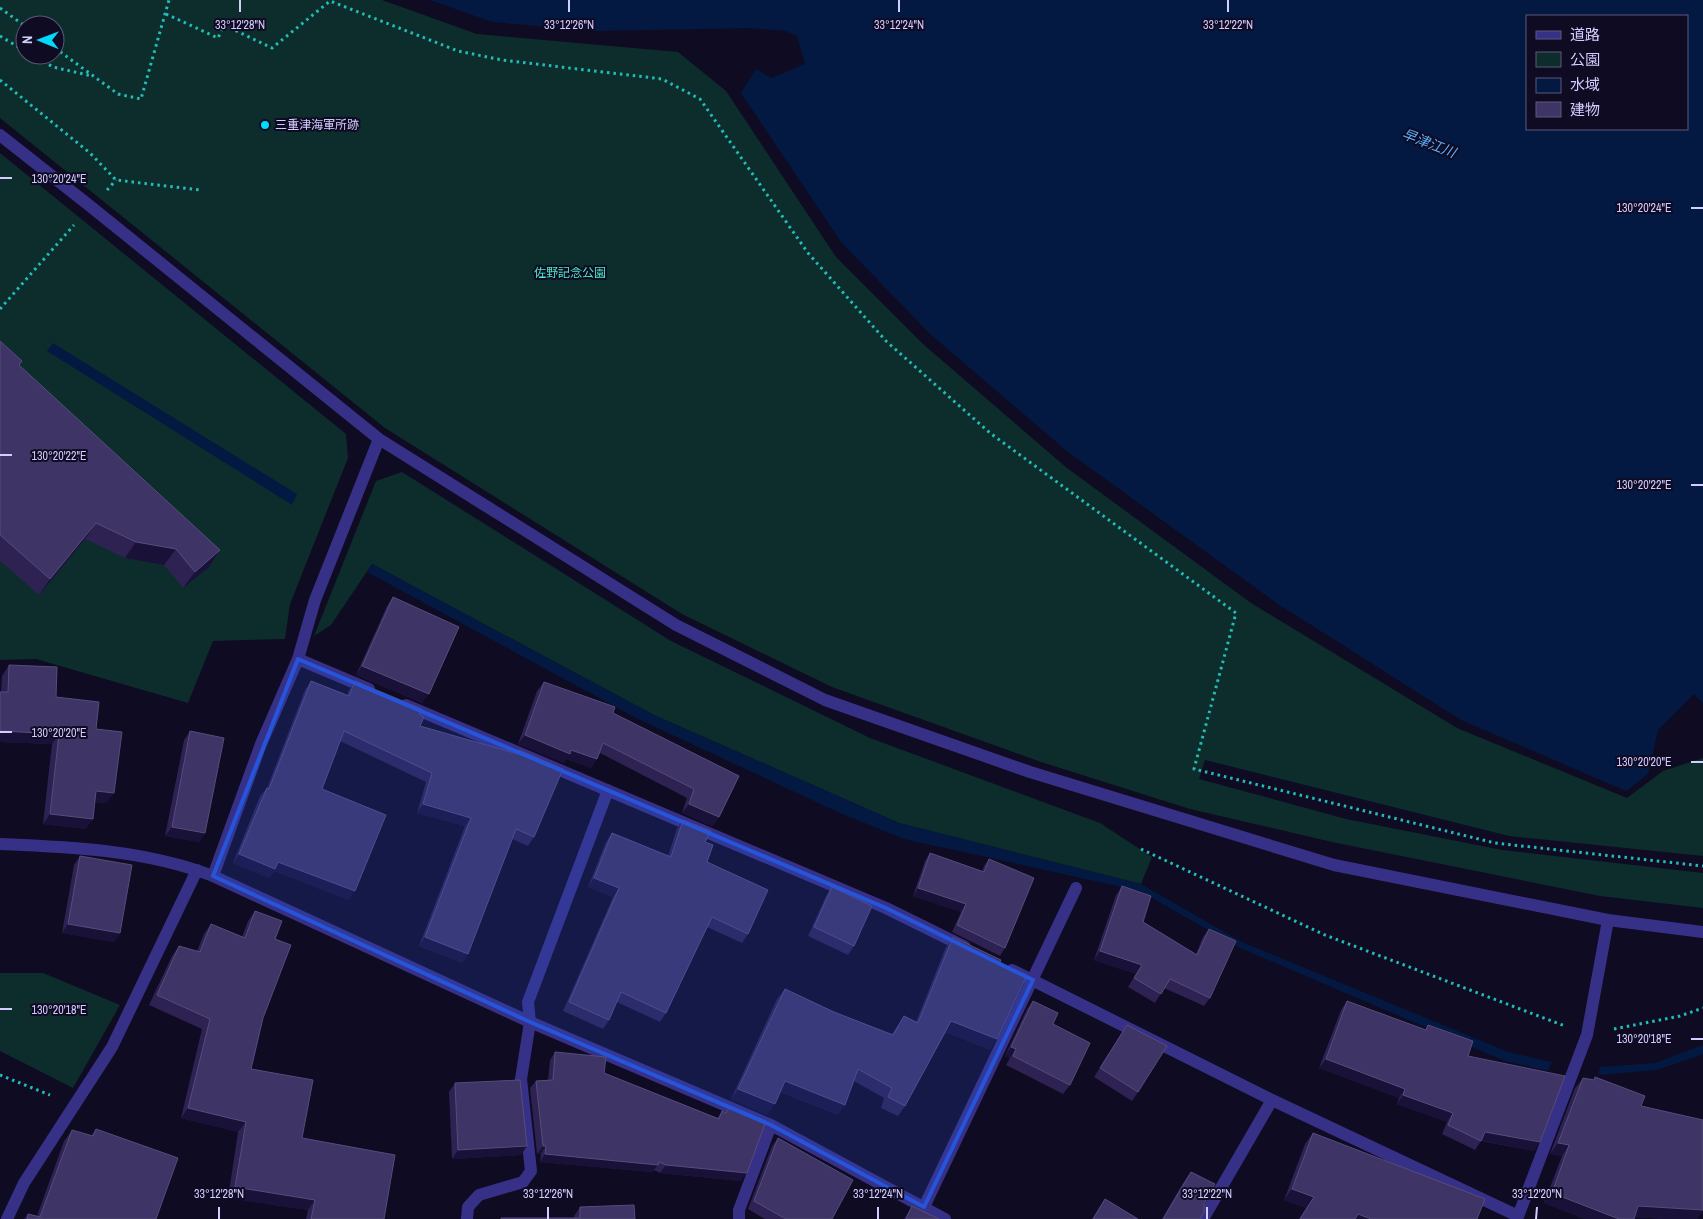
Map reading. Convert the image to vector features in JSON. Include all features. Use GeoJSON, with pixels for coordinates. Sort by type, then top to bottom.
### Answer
{"type":"FeatureCollection","features":[{"type":"Feature","properties":{"kind":"street"},"geometry":{"type":"LineString","coordinates":[[0,135],[379,438],[676,625],[825,700],[1030,772],[1334,866],[1608,920],[1703,932]]}},
{"type":"Feature","properties":{"kind":"street"},"geometry":{"type":"LineString","coordinates":[[213,876],[261,744],[298,659],[315,600],[379,438]]}},
{"type":"Feature","properties":{"kind":"street"},"geometry":{"type":"LineString","coordinates":[[298,659],[380,694]]}},
{"type":"Feature","properties":{"kind":"street"},"geometry":{"type":"LineString","coordinates":[[398,702],[886,908],[973,951]]}},
{"type":"Feature","properties":{"kind":"street"},"geometry":{"type":"LineString","coordinates":[[466,1219],[468,1207],[479,1196],[524,1182],[531,1171],[520,1079],[530,1022],[528,1002],[608,790]]}},
{"type":"Feature","properties":{"kind":"street"},"geometry":{"type":"LineString","coordinates":[[0,844],[68,847],[136,854],[213,876],[530,1022],[771,1125],[945,1219]]}},
{"type":"Feature","properties":{"kind":"street"},"geometry":{"type":"LineString","coordinates":[[7,1219],[24,1183],[112,1047],[197,870]]}},
{"type":"Feature","properties":{"kind":"street"},"geometry":{"type":"LineString","coordinates":[[924,1207],[1076,888]]}},
{"type":"Feature","properties":{"kind":"street"},"geometry":{"type":"LineString","coordinates":[[999,963],[1272,1100],[1518,1217],[1587,1035],[1608,920]]}},
{"type":"Feature","properties":{"kind":"street"},"geometry":{"type":"LineString","coordinates":[[1203,1219],[1272,1100]]}},
{"type":"Feature","properties":{"kind":"street"},"geometry":{"type":"LineString","coordinates":[[738,1219],[739,1210],[771,1125]]}},
{"type":"Feature","properties":{"kind":"path"},"geometry":{"type":"LineString","coordinates":[[65,55],[118,94],[141,99],[169,0]]}},
{"type":"Feature","properties":{"kind":"path"},"geometry":{"type":"LineString","coordinates":[[166,14],[218,38],[224,25],[272,48],[330,2],[458,51],[502,60],[662,79],[700,99],[808,253],[886,341],[990,433],[1236,613],[1194,769],[1495,843],[1703,866]]}},
{"type":"Feature","properties":{"kind":"path"},"geometry":{"type":"LineString","coordinates":[[0,8],[15,19]]}},
{"type":"Feature","properties":{"kind":"path"},"geometry":{"type":"LineString","coordinates":[[0,36],[15,45]]}},
{"type":"Feature","properties":{"kind":"path"},"geometry":{"type":"LineString","coordinates":[[47,65],[52,68],[94,76]]}},
{"type":"Feature","properties":{"kind":"path"},"geometry":{"type":"LineString","coordinates":[[0,80],[90,153],[116,180],[200,190]]}},
{"type":"Feature","properties":{"kind":"path"},"geometry":{"type":"LineString","coordinates":[[0,309],[90,206]]}},
{"type":"Feature","properties":{"kind":"path"},"geometry":{"type":"LineString","coordinates":[[1141,849],[1325,935],[1587,1035],[1680,1016],[1703,1008]]}},
{"type":"Feature","properties":{"kind":"path"},"geometry":{"type":"LineString","coordinates":[[0,1074],[74,1105]]}},
{"type":"Feature","properties":{"kind":"highlighted area"},"geometry":{"type":"Polygon","coordinates":[[[298,659],[886,908],[1033,980],[924,1207],[771,1125],[530,1022],[213,876],[298,659]]]}},
{"type":"Feature","properties":{"kind":"green space","name":"佐野記念公園"},"geometry":{"type":"Polygon","coordinates":[[[0,0],[382,0],[477,34],[678,52],[726,91],[836,257],[924,345],[1067,468],[1251,603],[1457,728],[1627,798],[1663,771],[1703,758],[1703,856],[1509,836],[1205,760],[1199,779],[1346,819],[1502,850],[1703,873],[1703,908],[1600,896],[1332,842],[1190,809],[1041,762],[832,687],[682,614],[385,428],[0,118],[0,0]]]}},
{"type":"Feature","properties":{"kind":"green space"},"geometry":{"type":"Polygon","coordinates":[[[0,153],[346,434],[348,458],[290,604],[285,639],[213,641],[188,703],[36,659],[0,660],[0,153]]]}},
{"type":"Feature","properties":{"kind":"green space"},"geometry":{"type":"Polygon","coordinates":[[[402,472],[671,641],[870,738],[1100,823],[1152,857],[1141,884],[899,823],[654,715],[372,564],[331,625],[314,636],[376,481],[402,472]]]}},
{"type":"Feature","properties":{"kind":"green space"},"geometry":{"type":"Polygon","coordinates":[[[0,973],[43,973],[120,1005],[73,1088],[0,1051],[0,973]]]}},
{"type":"Feature","properties":{"kind":"water","name":"早津江川"},"geometry":{"type":"Polygon","coordinates":[[[430,0],[1703,0],[1703,703],[1694,694],[1658,730],[1648,774],[1626,791],[1461,720],[1278,604],[1068,452],[929,333],[841,242],[741,93],[756,69],[771,78],[805,64],[797,36],[785,31],[751,28],[594,31],[492,22],[430,0]]]}},
{"type":"Feature","properties":{"kind":"water"},"geometry":{"type":"Polygon","coordinates":[[[53,343],[297,494],[292,505],[47,351],[53,343]]]}},
{"type":"Feature","properties":{"kind":"water"},"geometry":{"type":"Polygon","coordinates":[[[372,564],[654,715],[899,823],[1141,884],[1242,942],[1508,1052],[1552,1062],[1548,1071],[1505,1061],[1240,948],[1140,891],[904,839],[840,813],[636,718],[367,572],[372,564]]]}},
{"type":"Feature","properties":{"kind":"water"},"geometry":{"type":"Polygon","coordinates":[[[1703,1045],[1703,1054],[1657,1070],[1598,1075],[1600,1067],[1655,1063],[1703,1045]]]}},
{"type":"Feature","properties":{"kind":"building"},"geometry":{"type":"Polygon","coordinates":[[[0,341],[22,361],[19,365],[220,550],[195,572],[176,549],[136,542],[96,523],[50,579],[0,535],[0,341]]]}},
{"type":"Feature","properties":{"kind":"building"},"geometry":{"type":"Polygon","coordinates":[[[393,597],[459,627],[429,694],[362,666],[393,597]]]}},
{"type":"Feature","properties":{"kind":"building"},"geometry":{"type":"Polygon","coordinates":[[[9,665],[57,667],[56,697],[99,702],[96,729],[122,732],[114,793],[96,791],[93,819],[50,814],[59,734],[0,731],[0,692],[8,692],[9,665]]]}},
{"type":"Feature","properties":{"kind":"building"},"geometry":{"type":"Polygon","coordinates":[[[311,681],[349,696],[355,681],[422,709],[419,714],[424,717],[420,726],[518,754],[519,750],[563,769],[534,837],[516,829],[468,954],[425,937],[471,818],[423,804],[432,773],[344,731],[322,789],[386,815],[355,891],[278,862],[275,869],[239,854],[267,788],[269,789],[311,681]]]}},
{"type":"Feature","properties":{"kind":"building"},"geometry":{"type":"Polygon","coordinates":[[[544,682],[615,707],[613,713],[739,776],[719,817],[689,804],[694,789],[603,743],[597,759],[571,750],[570,754],[525,735],[544,682]]]}},
{"type":"Feature","properties":{"kind":"building"},"geometry":{"type":"Polygon","coordinates":[[[190,731],[224,738],[205,833],[172,827],[190,731]]]}},
{"type":"Feature","properties":{"kind":"building"},"geometry":{"type":"Polygon","coordinates":[[[683,820],[711,831],[705,842],[713,845],[707,862],[768,890],[748,934],[712,917],[666,1013],[621,992],[609,1020],[569,1002],[619,888],[594,878],[612,833],[671,857],[683,820]]]}},
{"type":"Feature","properties":{"kind":"building"},"geometry":{"type":"Polygon","coordinates":[[[930,853],[984,872],[989,859],[1034,878],[1005,948],[957,925],[966,904],[918,888],[930,853]]]}},
{"type":"Feature","properties":{"kind":"building"},"geometry":{"type":"Polygon","coordinates":[[[80,856],[132,865],[120,933],[68,924],[80,856]]]}},
{"type":"Feature","properties":{"kind":"building"},"geometry":{"type":"Polygon","coordinates":[[[1122,886],[1151,896],[1143,922],[1197,955],[1209,929],[1236,941],[1210,998],[1170,979],[1161,994],[1134,978],[1142,965],[1100,951],[1122,886]]]}},
{"type":"Feature","properties":{"kind":"building"},"geometry":{"type":"Polygon","coordinates":[[[832,887],[872,906],[854,946],[814,927],[832,887]]]}},
{"type":"Feature","properties":{"kind":"building"},"geometry":{"type":"Polygon","coordinates":[[[255,911],[282,921],[275,939],[291,945],[263,1018],[251,1069],[313,1080],[302,1138],[395,1155],[384,1219],[311,1219],[315,1200],[235,1187],[246,1122],[188,1108],[210,1019],[157,995],[179,946],[200,952],[211,924],[245,938],[255,911]]]}},
{"type":"Feature","properties":{"kind":"building"},"geometry":{"type":"Polygon","coordinates":[[[953,937],[1001,960],[999,964],[1027,975],[997,1039],[951,1021],[905,1106],[888,1097],[892,1088],[858,1069],[845,1105],[785,1081],[775,1104],[738,1089],[785,989],[834,1012],[893,1035],[904,1016],[918,1023],[953,937]]]}},
{"type":"Feature","properties":{"kind":"building"},"geometry":{"type":"Polygon","coordinates":[[[1033,1001],[1058,1013],[1053,1024],[1090,1043],[1070,1085],[1013,1056],[1016,1049],[1011,1047],[1033,1001]]]}},
{"type":"Feature","properties":{"kind":"building"},"geometry":{"type":"Polygon","coordinates":[[[1347,1001],[1426,1030],[1428,1025],[1473,1041],[1468,1056],[1565,1076],[1540,1142],[1485,1132],[1481,1141],[1448,1125],[1453,1113],[1403,1095],[1405,1089],[1326,1059],[1347,1001]]]}},
{"type":"Feature","properties":{"kind":"building"},"geometry":{"type":"Polygon","coordinates":[[[1127,1025],[1167,1046],[1138,1092],[1100,1068],[1127,1025]]]}},
{"type":"Feature","properties":{"kind":"building"},"geometry":{"type":"Polygon","coordinates":[[[555,1052],[606,1057],[604,1073],[719,1119],[722,1111],[726,1113],[730,1106],[766,1121],[747,1173],[666,1165],[659,1162],[658,1165],[545,1154],[546,1146],[543,1146],[536,1081],[553,1080],[555,1052]]]}},
{"type":"Feature","properties":{"kind":"building"},"geometry":{"type":"Polygon","coordinates":[[[1595,1077],[1645,1096],[1641,1106],[1703,1120],[1703,1210],[1638,1206],[1634,1219],[1619,1219],[1552,1193],[1569,1145],[1558,1143],[1583,1078],[1594,1080],[1595,1077]]]}},
{"type":"Feature","properties":{"kind":"building"},"geometry":{"type":"Polygon","coordinates":[[[520,1080],[527,1146],[458,1150],[455,1083],[520,1080]]]}},
{"type":"Feature","properties":{"kind":"building"},"geometry":{"type":"Polygon","coordinates":[[[96,1129],[178,1158],[156,1219],[27,1219],[28,1214],[40,1217],[72,1130],[93,1136],[96,1129]]]}},
{"type":"Feature","properties":{"kind":"building"},"geometry":{"type":"Polygon","coordinates":[[[1313,1133],[1485,1199],[1477,1219],[1371,1219],[1358,1214],[1355,1219],[1300,1219],[1314,1197],[1292,1189],[1313,1133]]]}},
{"type":"Feature","properties":{"kind":"building"},"geometry":{"type":"Polygon","coordinates":[[[778,1138],[853,1180],[832,1219],[786,1219],[754,1201],[778,1138]]]}},
{"type":"Feature","properties":{"kind":"building"},"geometry":{"type":"Polygon","coordinates":[[[1191,1172],[1215,1184],[1204,1204],[1204,1212],[1200,1219],[1163,1219],[1191,1172]]]}},
{"type":"Feature","properties":{"kind":"building"},"geometry":{"type":"Polygon","coordinates":[[[1105,1199],[1138,1219],[1093,1219],[1105,1199]]]}},
{"type":"Feature","properties":{"kind":"building"},"geometry":{"type":"Polygon","coordinates":[[[634,1205],[635,1219],[501,1219],[580,1218],[580,1207],[634,1205]]]}},
{"type":"Feature","properties":{"kind":"building"},"geometry":{"type":"Polygon","coordinates":[[[912,1206],[939,1219],[906,1219],[912,1206]]]}},
{"type":"Feature","properties":{"kind":"place","name":"三重津海軍所跡"},"geometry":{"type":"Point","coordinates":[265,125]}}]}
